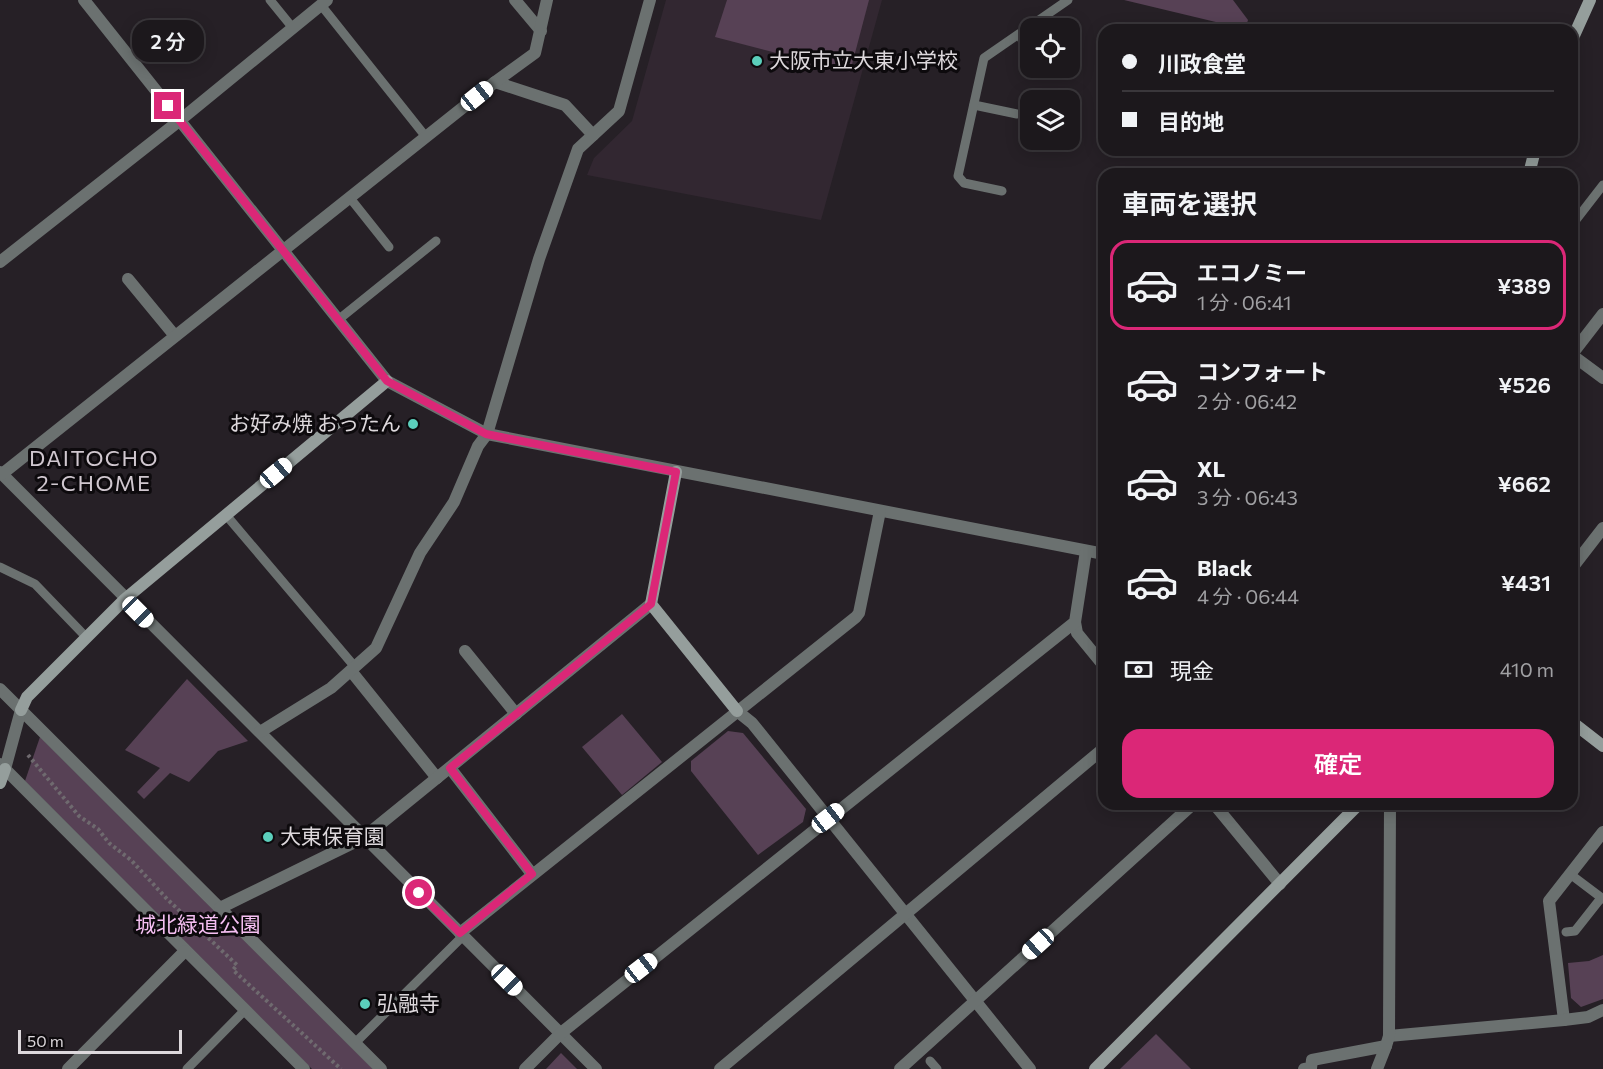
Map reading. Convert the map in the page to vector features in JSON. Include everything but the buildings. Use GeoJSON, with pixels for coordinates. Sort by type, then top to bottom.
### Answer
{"type":"FeatureCollection","features":[{"type":"Feature","properties":{"kind":"street"},"geometry":{"type":"LineString","coordinates":[[84,0],[282,252],[387,381],[486,434],[1098,553]]}},
{"type":"Feature","properties":{"kind":"street"},"geometry":{"type":"LineString","coordinates":[[515,0],[541,31]]}},
{"type":"Feature","properties":{"kind":"street"},"geometry":{"type":"LineString","coordinates":[[547,0],[535,53],[495,82],[1,473],[596,1069]]}},
{"type":"Feature","properties":{"kind":"street"},"geometry":{"type":"LineString","coordinates":[[260,732],[331,688],[376,648],[420,553],[453,502],[478,446],[486,434],[539,259],[578,149],[619,111],[650,0]]}},
{"type":"Feature","properties":{"kind":"street"},"geometry":{"type":"LineString","coordinates":[[1578,27],[1590,0]]}},
{"type":"Feature","properties":{"kind":"street"},"geometry":{"type":"LineString","coordinates":[[0,262],[179,121],[324,2]]}},
{"type":"Feature","properties":{"kind":"street"},"geometry":{"type":"LineString","coordinates":[[495,82],[565,105],[593,135]]}},
{"type":"Feature","properties":{"kind":"street"},"geometry":{"type":"LineString","coordinates":[[128,279],[175,336]]}},
{"type":"Feature","properties":{"kind":"street"},"geometry":{"type":"LineString","coordinates":[[1578,347],[1603,314]]}},
{"type":"Feature","properties":{"kind":"street"},"geometry":{"type":"LineString","coordinates":[[1578,359],[1603,378]]}},
{"type":"Feature","properties":{"kind":"street"},"geometry":{"type":"LineString","coordinates":[[0,783],[3,767],[27,697],[125,599],[387,381]]}},
{"type":"Feature","properties":{"kind":"street"},"geometry":{"type":"LineString","coordinates":[[220,908],[363,838],[651,604],[676,472]]}},
{"type":"Feature","properties":{"kind":"street"},"geometry":{"type":"LineString","coordinates":[[462,934],[532,874],[859,613],[880,511]]}},
{"type":"Feature","properties":{"kind":"street"},"geometry":{"type":"LineString","coordinates":[[1578,560],[1603,528]]}},
{"type":"Feature","properties":{"kind":"street"},"geometry":{"type":"LineString","coordinates":[[1086,551],[1075,622],[1077,633],[1098,659]]}},
{"type":"Feature","properties":{"kind":"street"},"geometry":{"type":"LineString","coordinates":[[651,604],[738,711],[752,723],[1029,1069]]}},
{"type":"Feature","properties":{"kind":"street"},"geometry":{"type":"LineString","coordinates":[[525,1069],[561,1033],[1075,622]]}},
{"type":"Feature","properties":{"kind":"street"},"geometry":{"type":"LineString","coordinates":[[465,651],[516,714]]}},
{"type":"Feature","properties":{"kind":"street"},"geometry":{"type":"LineString","coordinates":[[353,669],[437,778]]}},
{"type":"Feature","properties":{"kind":"street"},"geometry":{"type":"LineString","coordinates":[[0,689],[381,1069]]}},
{"type":"Feature","properties":{"kind":"street"},"geometry":{"type":"LineString","coordinates":[[1578,727],[1603,746]]}},
{"type":"Feature","properties":{"kind":"street"},"geometry":{"type":"LineString","coordinates":[[720,1069],[1098,753]]}},
{"type":"Feature","properties":{"kind":"street"},"geometry":{"type":"LineString","coordinates":[[3,767],[304,1069]]}},
{"type":"Feature","properties":{"kind":"street"},"geometry":{"type":"LineString","coordinates":[[450,768],[532,874]]}},
{"type":"Feature","properties":{"kind":"street"},"geometry":{"type":"LineString","coordinates":[[900,1069],[1186,810]]}},
{"type":"Feature","properties":{"kind":"street"},"geometry":{"type":"LineString","coordinates":[[1219,810],[1280,884]]}},
{"type":"Feature","properties":{"kind":"street"},"geometry":{"type":"LineString","coordinates":[[1095,1069],[1353,810]]}},
{"type":"Feature","properties":{"kind":"street"},"geometry":{"type":"LineString","coordinates":[[1377,1069],[1388,1041],[1390,810]]}},
{"type":"Feature","properties":{"kind":"street"},"geometry":{"type":"LineString","coordinates":[[1563,1020],[1549,901],[1603,832]]}},
{"type":"Feature","properties":{"kind":"street"},"geometry":{"type":"LineString","coordinates":[[68,1069],[185,951]]}},
{"type":"Feature","properties":{"kind":"street"},"geometry":{"type":"LineString","coordinates":[[1304,1069],[1311,1068],[1312,1060],[1388,1041],[1588,1017],[1603,1010]]}},
{"type":"Feature","properties":{"kind":"lane"},"geometry":{"type":"LineString","coordinates":[[270,0],[292,27]]}},
{"type":"Feature","properties":{"kind":"lane"},"geometry":{"type":"LineString","coordinates":[[1002,191],[964,183],[958,176],[984,58],[1068,0]]}},
{"type":"Feature","properties":{"kind":"lane"},"geometry":{"type":"LineString","coordinates":[[324,2],[426,137]]}},
{"type":"Feature","properties":{"kind":"lane"},"geometry":{"type":"LineString","coordinates":[[974,105],[1017,114]]}},
{"type":"Feature","properties":{"kind":"lane"},"geometry":{"type":"LineString","coordinates":[[1578,217],[1603,185]]}},
{"type":"Feature","properties":{"kind":"lane"},"geometry":{"type":"LineString","coordinates":[[351,198],[389,247]]}},
{"type":"Feature","properties":{"kind":"lane"},"geometry":{"type":"LineString","coordinates":[[338,320],[436,241]]}},
{"type":"Feature","properties":{"kind":"lane"},"geometry":{"type":"LineString","coordinates":[[226,515],[353,669]]}},
{"type":"Feature","properties":{"kind":"lane"},"geometry":{"type":"LineString","coordinates":[[0,567],[35,584],[87,638]]}},
{"type":"Feature","properties":{"kind":"lane"},"geometry":{"type":"LineString","coordinates":[[1566,932],[1575,932],[1602,898],[1570,874]]}},
{"type":"Feature","properties":{"kind":"lane"},"geometry":{"type":"LineString","coordinates":[[356,1043],[462,934]]}},
{"type":"Feature","properties":{"kind":"lane"},"geometry":{"type":"LineString","coordinates":[[187,1069],[244,1010]]}},
{"type":"Feature","properties":{"kind":"lane"},"geometry":{"type":"LineString","coordinates":[[930,1061],[937,1069]]}},
{"type":"Feature","properties":{"kind":"path"},"geometry":{"type":"LineString","coordinates":[[28,755],[79,816],[98,829],[118,852],[131,860],[167,899],[237,965],[232,970],[341,1069]]}},
{"type":"Feature","properties":{"kind":"shaded area","name":"大阪市立大東小学校"},"geometry":{"type":"Polygon","coordinates":[[[666,0],[882,0],[821,220],[587,175],[594,158],[632,121],[666,0]]]}},
{"type":"Feature","properties":{"kind":"green space"},"geometry":{"type":"Polygon","coordinates":[[[727,0],[869,0],[850,72],[715,37],[727,0]]]}},
{"type":"Feature","properties":{"kind":"green space"},"geometry":{"type":"Polygon","coordinates":[[[1124,0],[1233,0],[1248,20],[1247,24],[1224,24],[1124,0]]]}},
{"type":"Feature","properties":{"kind":"green space"},"geometry":{"type":"Polygon","coordinates":[[[187,679],[248,741],[218,751],[189,782],[170,773],[144,799],[137,792],[160,768],[125,750],[187,679]]]}},
{"type":"Feature","properties":{"kind":"green space"},"geometry":{"type":"Polygon","coordinates":[[[622,714],[662,762],[622,795],[582,747],[622,714]]]}},
{"type":"Feature","properties":{"kind":"green space"},"geometry":{"type":"Polygon","coordinates":[[[728,731],[743,733],[806,809],[803,822],[758,855],[691,771],[691,761],[728,731]]]}},
{"type":"Feature","properties":{"kind":"green space","name":"城北緑道公園"},"geometry":{"type":"Polygon","coordinates":[[[40,737],[373,1069],[312,1069],[25,781],[40,737]]]}},
{"type":"Feature","properties":{"kind":"green space"},"geometry":{"type":"Polygon","coordinates":[[[1603,955],[1603,999],[1581,1007],[1571,998],[1568,963],[1589,961],[1603,955]]]}},
{"type":"Feature","properties":{"kind":"green space"},"geometry":{"type":"Polygon","coordinates":[[[1156,1034],[1191,1069],[1120,1069],[1156,1034]]]}},
{"type":"Feature","properties":{"kind":"green space"},"geometry":{"type":"Polygon","coordinates":[[[561,1053],[577,1069],[546,1069],[561,1053]]]}},
{"type":"Feature","properties":{"kind":"place","name":"大阪市立大東小学校"},"geometry":{"type":"Point","coordinates":[757,61]}},
{"type":"Feature","properties":{"kind":"place","name":"お好み焼 おったん"},"geometry":{"type":"Point","coordinates":[413,424]}},
{"type":"Feature","properties":{"kind":"place","name":"大東保育園"},"geometry":{"type":"Point","coordinates":[268,837]}},
{"type":"Feature","properties":{"kind":"place","name":"弘融寺"},"geometry":{"type":"Point","coordinates":[365,1004]}},
{"type":"Feature","properties":{"kind":"district","name":"DAITOCHO 2-CHOME"},"geometry":{"type":"Point","coordinates":[94,470]}},
{"type":"Feature","properties":{"kind":"route"},"geometry":{"type":"LineString","coordinates":[[168,106],[387,381],[486,434],[676,472],[651,604],[450,768],[532,874],[460,933],[419,893]]}}]}
